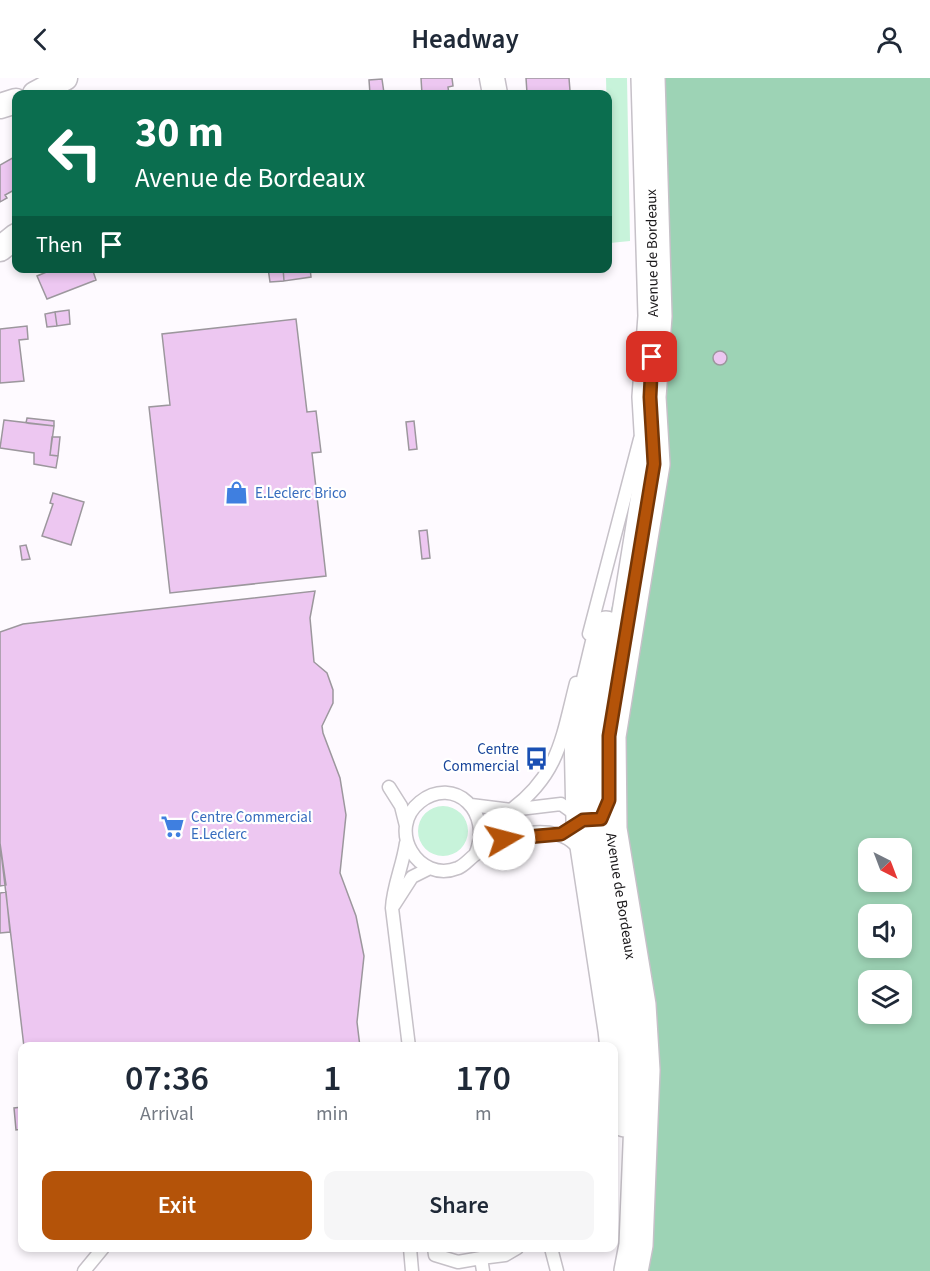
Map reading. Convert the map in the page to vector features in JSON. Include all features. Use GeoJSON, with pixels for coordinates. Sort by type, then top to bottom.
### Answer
{"type":"FeatureCollection","features":[{"type":"Feature","properties":{"kind":"main road","name":"Avenue de Bordeaux"},"geometry":{"type":"LineString","coordinates":[[586,818],[609,736],[654,464],[650,397],[655,316],[648,78]]}},
{"type":"Feature","properties":{"kind":"main road","name":"Avenue de Bordeaux"},"geometry":{"type":"LineString","coordinates":[[586,818],[580,732],[630,533],[640,438],[650,397]]}},
{"type":"Feature","properties":{"kind":"main road","name":"Avenue de Bordeaux"},"geometry":{"type":"LineString","coordinates":[[586,818],[610,830],[639,1005],[643,1070],[636,1245],[631,1271]]}},
{"type":"Feature","properties":{"kind":"main road"},"geometry":{"type":"LineString","coordinates":[[586,818],[587,860],[616,1042]]}},
{"type":"Feature","properties":{"kind":"main road"},"geometry":{"type":"LineString","coordinates":[[618,1058],[631,1181],[624,1271]]}},
{"type":"Feature","properties":{"kind":"street"},"geometry":{"type":"LineString","coordinates":[[42,90],[65,78]]}},
{"type":"Feature","properties":{"kind":"street"},"geometry":{"type":"LineString","coordinates":[[0,249],[12,239]]}},
{"type":"Feature","properties":{"kind":"lane"},"geometry":{"type":"LineString","coordinates":[[584,652],[640,438]]}},
{"type":"Feature","properties":{"kind":"lane"},"geometry":{"type":"LineString","coordinates":[[511,810],[528,798],[547,776],[561,742],[578,674]]}},
{"type":"Feature","properties":{"kind":"lane"},"geometry":{"type":"LineString","coordinates":[[406,826],[400,806],[390,787],[399,796],[420,802]]}},
{"type":"Feature","properties":{"kind":"lane"},"geometry":{"type":"LineString","coordinates":[[408,1042],[392,908],[393,894],[402,870],[408,817],[420,802],[441,794],[452,795],[471,805],[511,810],[561,804],[586,818]]}},
{"type":"Feature","properties":{"kind":"lane"},"geometry":{"type":"LineString","coordinates":[[471,805],[479,817],[482,830],[481,843],[475,855]]}},
{"type":"Feature","properties":{"kind":"lane"},"geometry":{"type":"LineString","coordinates":[[406,843],[419,863],[440,871],[459,868],[475,855],[504,839],[586,818]]}},
{"type":"Feature","properties":{"kind":"lane"},"geometry":{"type":"LineString","coordinates":[[392,908],[412,878],[430,868]]}},
{"type":"Feature","properties":{"kind":"lane"},"geometry":{"type":"LineString","coordinates":[[84,1271],[100,1252]]}},
{"type":"Feature","properties":{"kind":"lane"},"geometry":{"type":"LineString","coordinates":[[410,1252],[412,1271]]}},
{"type":"Feature","properties":{"kind":"lane"},"geometry":{"type":"LineString","coordinates":[[435,1252],[435,1255],[458,1262],[501,1252]]}},
{"type":"Feature","properties":{"kind":"lane"},"geometry":{"type":"LineString","coordinates":[[453,1252],[458,1262]]}},
{"type":"Feature","properties":{"kind":"lane"},"geometry":{"type":"LineString","coordinates":[[552,1252],[557,1271]]}},
{"type":"Feature","properties":{"kind":"green space"},"geometry":{"type":"Polygon","coordinates":[[[606,78],[627,78],[630,241],[612,243],[612,90],[606,90],[606,78]]]}},
{"type":"Feature","properties":{"kind":"green space"},"geometry":{"type":"Polygon","coordinates":[[[648,78],[930,78],[930,1271],[624,1271],[631,1181],[618,1064],[618,1042],[616,1042],[581,732],[630,533],[640,438],[648,78]]]}},
{"type":"Feature","properties":{"kind":"green space"},"geometry":{"type":"Polygon","coordinates":[[[443,806],[461,813],[468,831],[461,849],[443,856],[425,849],[418,831],[425,813],[443,806]]]}},
{"type":"Feature","properties":{"kind":"building"},"geometry":{"type":"Polygon","coordinates":[[[421,78],[452,78],[453,86],[448,87],[448,90],[422,90],[421,78]]]}},
{"type":"Feature","properties":{"kind":"building"},"geometry":{"type":"Polygon","coordinates":[[[526,78],[569,78],[570,90],[527,90],[526,78]]]}},
{"type":"Feature","properties":{"kind":"building"},"geometry":{"type":"Polygon","coordinates":[[[382,79],[384,90],[370,90],[369,80],[382,79]]]}},
{"type":"Feature","properties":{"kind":"building"},"geometry":{"type":"Polygon","coordinates":[[[12,158],[12,191],[5,195],[7,198],[0,202],[0,165],[12,158]]]}},
{"type":"Feature","properties":{"kind":"building"},"geometry":{"type":"Polygon","coordinates":[[[44,273],[94,273],[96,280],[47,299],[37,276],[44,273]]]}},
{"type":"Feature","properties":{"kind":"building"},"geometry":{"type":"Polygon","coordinates":[[[269,273],[283,273],[284,281],[270,282],[269,273]]]}},
{"type":"Feature","properties":{"kind":"building"},"geometry":{"type":"Polygon","coordinates":[[[283,273],[311,273],[311,277],[284,281],[283,273]]]}},
{"type":"Feature","properties":{"kind":"building"},"geometry":{"type":"Polygon","coordinates":[[[69,310],[70,324],[57,326],[55,312],[69,310]]]}},
{"type":"Feature","properties":{"kind":"building"},"geometry":{"type":"Polygon","coordinates":[[[55,312],[57,326],[47,327],[45,314],[55,312]]]}},
{"type":"Feature","properties":{"kind":"building","name":"E.Leclerc Brico"},"geometry":{"type":"Polygon","coordinates":[[[296,319],[307,412],[316,411],[321,452],[312,453],[326,576],[170,593],[149,407],[170,405],[162,334],[296,319]]]}},
{"type":"Feature","properties":{"kind":"building"},"geometry":{"type":"Polygon","coordinates":[[[27,326],[28,339],[19,340],[24,381],[0,383],[0,329],[27,326]]]}},
{"type":"Feature","properties":{"kind":"building"},"geometry":{"type":"Polygon","coordinates":[[[720,351],[725,353],[727,358],[725,363],[720,365],[715,363],[713,358],[715,353],[720,351]]]}},
{"type":"Feature","properties":{"kind":"building"},"geometry":{"type":"Polygon","coordinates":[[[27,418],[54,421],[54,426],[26,423],[27,418]]]}},
{"type":"Feature","properties":{"kind":"building"},"geometry":{"type":"Polygon","coordinates":[[[4,420],[54,426],[50,455],[58,456],[56,468],[34,464],[34,453],[0,448],[4,420]]]}},
{"type":"Feature","properties":{"kind":"building"},"geometry":{"type":"Polygon","coordinates":[[[414,421],[417,449],[409,450],[406,422],[414,421]]]}},
{"type":"Feature","properties":{"kind":"building"},"geometry":{"type":"Polygon","coordinates":[[[52,437],[60,437],[58,456],[50,455],[52,437]]]}},
{"type":"Feature","properties":{"kind":"building"},"geometry":{"type":"Polygon","coordinates":[[[53,493],[84,502],[71,545],[42,536],[53,504],[50,503],[53,493]]]}},
{"type":"Feature","properties":{"kind":"building"},"geometry":{"type":"Polygon","coordinates":[[[427,530],[430,558],[422,559],[419,531],[427,530]]]}},
{"type":"Feature","properties":{"kind":"building"},"geometry":{"type":"Polygon","coordinates":[[[26,545],[30,559],[22,560],[20,546],[26,545]]]}},
{"type":"Feature","properties":{"kind":"building","name":"Centre Commercial E.Leclerc"},"geometry":{"type":"Polygon","coordinates":[[[315,591],[310,618],[314,662],[327,673],[333,690],[333,703],[322,726],[340,778],[346,815],[340,873],[356,916],[364,956],[357,1022],[359,1042],[23,1042],[0,843],[0,632],[23,624],[315,591]]]}},
{"type":"Feature","properties":{"kind":"building"},"geometry":{"type":"Polygon","coordinates":[[[0,843],[6,885],[0,886],[0,843]]]}},
{"type":"Feature","properties":{"kind":"building"},"geometry":{"type":"Polygon","coordinates":[[[6,892],[10,932],[0,933],[0,893],[6,892]]]}},
{"type":"Feature","properties":{"kind":"building"},"geometry":{"type":"Polygon","coordinates":[[[14,1108],[18,1108],[18,1130],[16,1130],[14,1108]]]}},
{"type":"Feature","properties":{"kind":"place","name":"E.Leclerc Brico"},"geometry":{"type":"Point","coordinates":[237,493]}},
{"type":"Feature","properties":{"kind":"place","name":"Centre Commercial"},"geometry":{"type":"Point","coordinates":[537,758]}},
{"type":"Feature","properties":{"kind":"place","name":"Centre Commercial E.Leclerc"},"geometry":{"type":"Point","coordinates":[173,826]}},
{"type":"Feature","properties":{"kind":"route"},"geometry":{"type":"LineString","coordinates":[[504,839],[528,835],[561,834],[583,820],[601,819],[609,800],[609,736],[654,464],[650,397],[652,357]]}}]}
